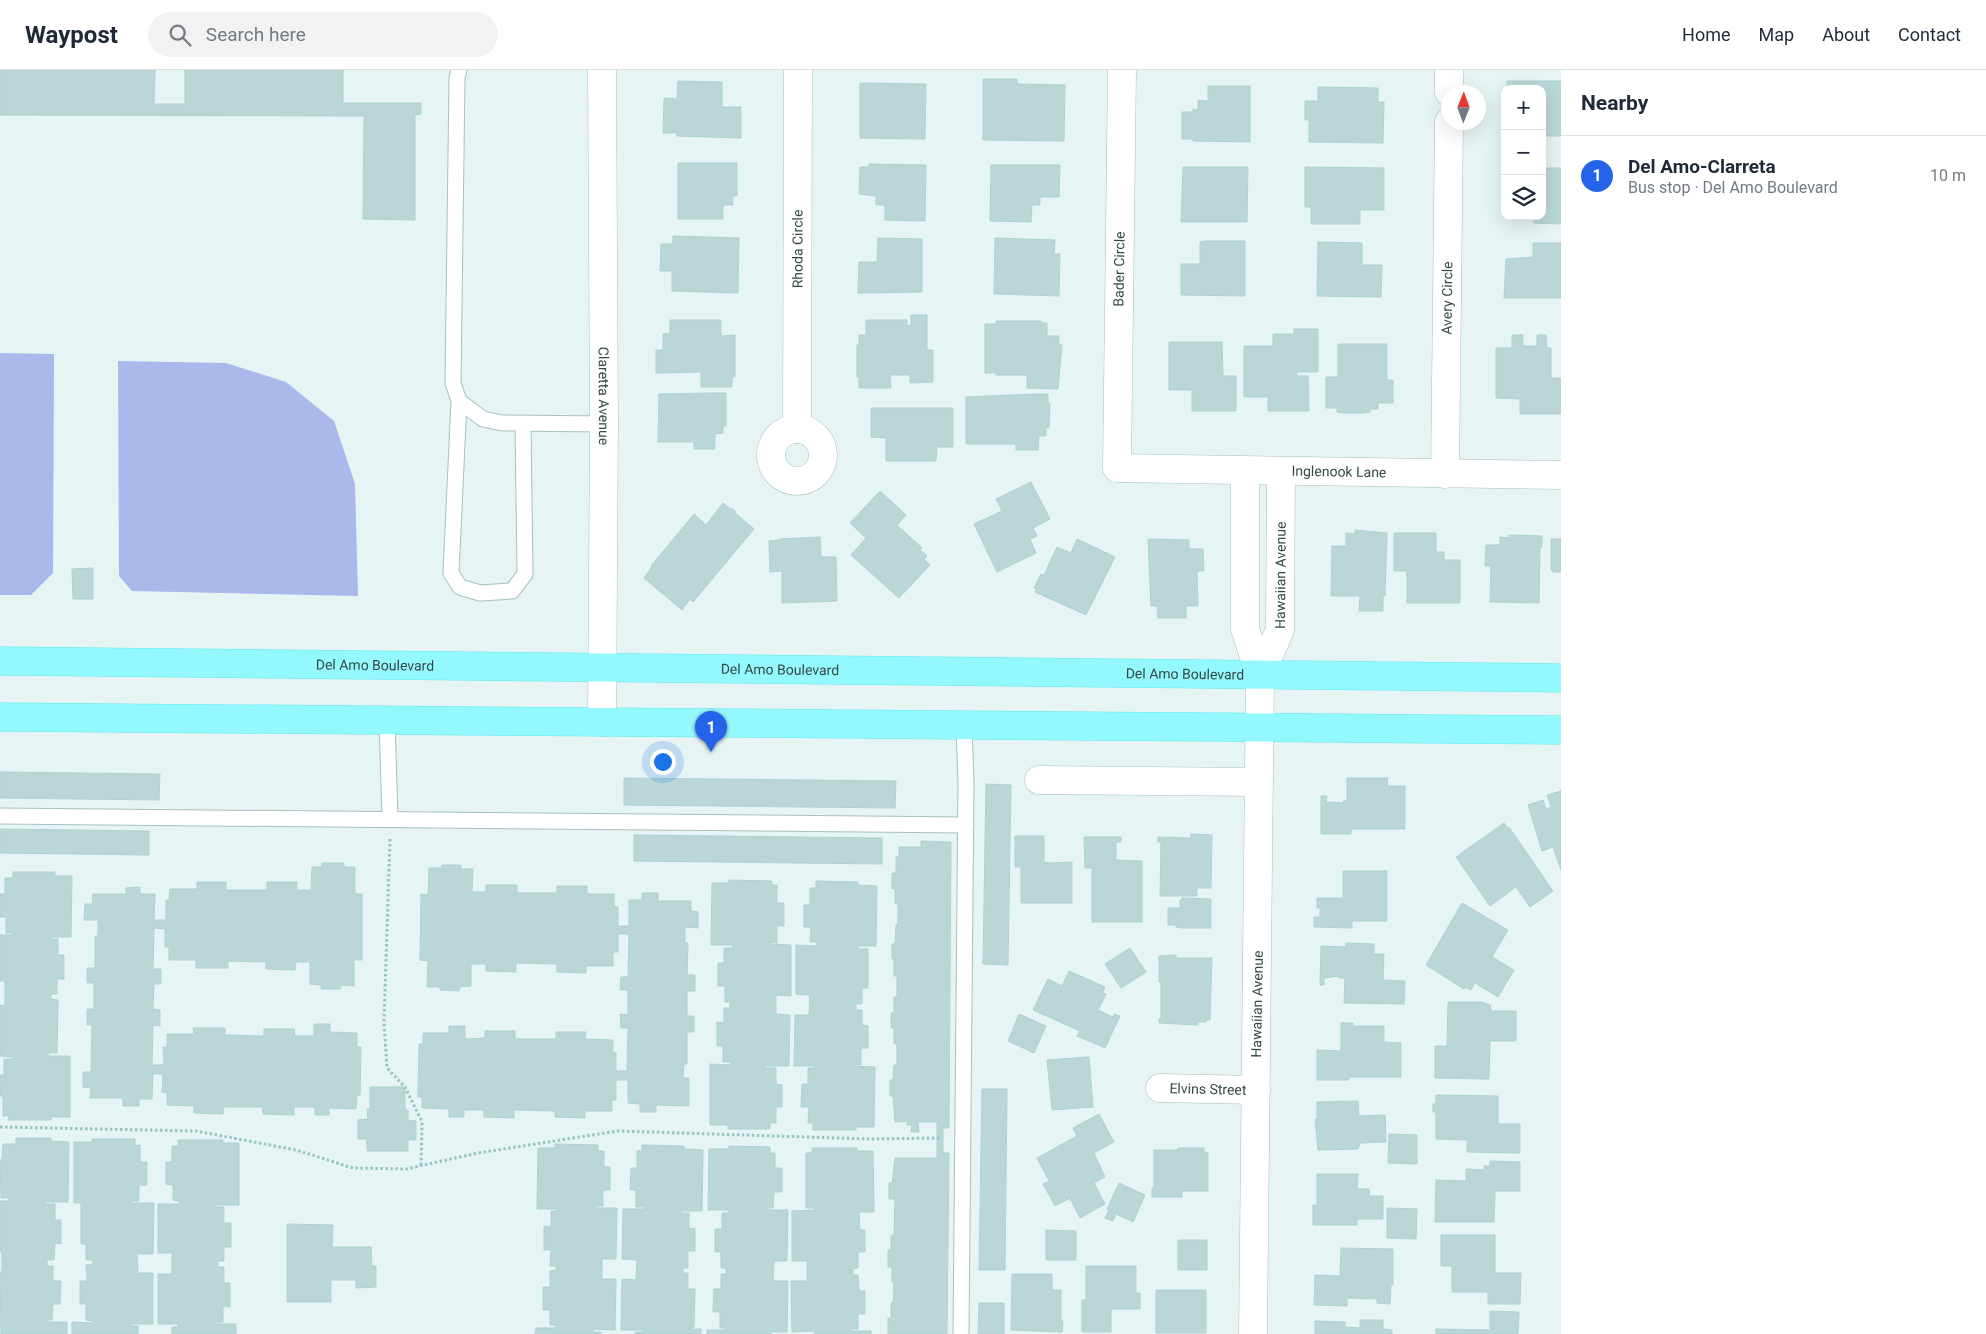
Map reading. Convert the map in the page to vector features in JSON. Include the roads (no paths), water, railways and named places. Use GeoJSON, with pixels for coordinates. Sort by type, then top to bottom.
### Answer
{"type":"FeatureCollection","features":[{"type":"Feature","properties":{"kind":"main road","name":"Del Amo Boulevard"},"geometry":{"type":"LineString","coordinates":[[0,661],[1561,678]]}},
{"type":"Feature","properties":{"kind":"main road"},"geometry":{"type":"LineString","coordinates":[[0,717],[1561,730]]}},
{"type":"Feature","properties":{"kind":"street","name":"Claretta Avenue"},"geometry":{"type":"LineString","coordinates":[[602,70],[604,424],[602,722]]}},
{"type":"Feature","properties":{"kind":"street","name":"Rhoda Circle"},"geometry":{"type":"LineString","coordinates":[[797,429],[798,70]]}},
{"type":"Feature","properties":{"kind":"street","name":"Bader Circle"},"geometry":{"type":"LineString","coordinates":[[1117,468],[1122,70]]}},
{"type":"Feature","properties":{"kind":"street"},"geometry":{"type":"LineString","coordinates":[[1449,85],[1450,70]]}},
{"type":"Feature","properties":{"kind":"street","name":"Avery Circle"},"geometry":{"type":"LineString","coordinates":[[1444,474],[1449,130]]}},
{"type":"Feature","properties":{"kind":"street","name":"Inglenook Lane"},"geometry":{"type":"LineString","coordinates":[[1117,468],[1561,476]]}},
{"type":"Feature","properties":{"kind":"street","name":"Hawaiian Avenue"},"geometry":{"type":"LineString","coordinates":[[1245,471],[1245,629],[1260,675],[1253,1334]]}},
{"type":"Feature","properties":{"kind":"street","name":"Hawaiian Avenue"},"geometry":{"type":"LineString","coordinates":[[1260,675],[1280,630],[1281,471]]}},
{"type":"Feature","properties":{"kind":"street"},"geometry":{"type":"LineString","coordinates":[[1039,780],[1259,782]]}},
{"type":"Feature","properties":{"kind":"street","name":"Elvins Street"},"geometry":{"type":"LineString","coordinates":[[1160,1088],[1256,1090]]}},
{"type":"Feature","properties":{"kind":"lane"},"geometry":{"type":"LineString","coordinates":[[459,70],[457,78],[453,383],[460,402],[451,573],[460,587],[480,593],[512,591],[525,574],[523,423]]}},
{"type":"Feature","properties":{"kind":"lane"},"geometry":{"type":"LineString","coordinates":[[460,402],[484,419],[502,423],[604,424]]}},
{"type":"Feature","properties":{"kind":"lane"},"geometry":{"type":"LineString","coordinates":[[387,720],[390,819]]}},
{"type":"Feature","properties":{"kind":"lane"},"geometry":{"type":"LineString","coordinates":[[962,1334],[966,825],[964,725]]}},
{"type":"Feature","properties":{"kind":"lane"},"geometry":{"type":"LineString","coordinates":[[0,816],[966,825]]}},
{"type":"Feature","properties":{"kind":"place","name":"Del Amo-Clarreta"},"geometry":{"type":"Point","coordinates":[711,752]}}]}
